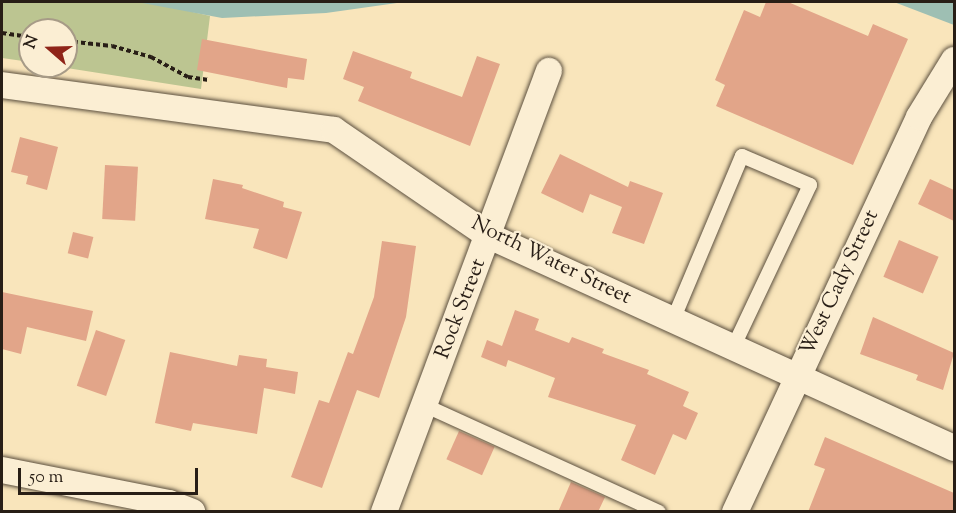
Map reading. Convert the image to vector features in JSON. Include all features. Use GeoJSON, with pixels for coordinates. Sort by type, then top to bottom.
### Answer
{"type":"FeatureCollection","features":[{"type":"Feature","properties":{"kind":"street","name":"West Cady Street"},"geometry":{"type":"LineString","coordinates":[[735,512],[796,376],[919,117],[954,60]]}},
{"type":"Feature","properties":{"kind":"street","name":"Rock Street"},"geometry":{"type":"LineString","coordinates":[[384,512],[549,71]]}},
{"type":"Feature","properties":{"kind":"street","name":"North Water Street"},"geometry":{"type":"LineString","coordinates":[[2,85],[334,130],[489,236],[954,448]]}},
{"type":"Feature","properties":{"kind":"street"},"geometry":{"type":"LineString","coordinates":[[2,470],[169,503],[192,512]]}},
{"type":"Feature","properties":{"kind":"lane"},"geometry":{"type":"LineString","coordinates":[[673,320],[742,156],[810,186],[733,348]]}},
{"type":"Feature","properties":{"kind":"lane"},"geometry":{"type":"LineString","coordinates":[[424,405],[659,512]]}},
{"type":"Feature","properties":{"kind":"path"},"geometry":{"type":"LineString","coordinates":[[2,33],[18,35]]}},
{"type":"Feature","properties":{"kind":"path"},"geometry":{"type":"LineString","coordinates":[[78,42],[112,46],[151,57],[188,76],[208,80]]}},
{"type":"Feature","properties":{"kind":"green space"},"geometry":{"type":"Polygon","coordinates":[[[2,2],[149,2],[210,16],[201,89],[78,70],[78,18],[18,18],[18,60],[2,58],[2,2]]]}},
{"type":"Feature","properties":{"kind":"water"},"geometry":{"type":"Polygon","coordinates":[[[137,2],[404,2],[326,13],[222,18],[137,2]]]}},
{"type":"Feature","properties":{"kind":"water"},"geometry":{"type":"Polygon","coordinates":[[[894,2],[954,2],[954,25],[894,2]]]}},
{"type":"Feature","properties":{"kind":"building"},"geometry":{"type":"Polygon","coordinates":[[[766,2],[788,2],[868,36],[873,24],[908,39],[853,165],[716,106],[725,85],[715,80],[744,10],[760,17],[766,2]]]}},
{"type":"Feature","properties":{"kind":"building"},"geometry":{"type":"Polygon","coordinates":[[[202,39],[307,59],[304,80],[288,78],[287,88],[197,70],[202,39]]]}},
{"type":"Feature","properties":{"kind":"building"},"geometry":{"type":"Polygon","coordinates":[[[353,51],[412,72],[410,78],[462,97],[477,56],[500,64],[470,146],[358,101],[364,87],[343,79],[353,51]]]}},
{"type":"Feature","properties":{"kind":"building"},"geometry":{"type":"Polygon","coordinates":[[[20,137],[58,147],[47,190],[26,184],[28,176],[11,172],[20,137]]]}},
{"type":"Feature","properties":{"kind":"building"},"geometry":{"type":"Polygon","coordinates":[[[560,154],[628,187],[630,181],[663,193],[644,244],[612,233],[622,207],[590,194],[583,213],[541,193],[560,154]]]}},
{"type":"Feature","properties":{"kind":"building"},"geometry":{"type":"Polygon","coordinates":[[[105,165],[138,167],[135,221],[102,219],[105,165]]]}},
{"type":"Feature","properties":{"kind":"building"},"geometry":{"type":"Polygon","coordinates":[[[213,179],[243,185],[242,188],[284,202],[283,207],[302,212],[287,259],[253,248],[259,229],[205,219],[213,179]]]}},
{"type":"Feature","properties":{"kind":"building"},"geometry":{"type":"Polygon","coordinates":[[[930,179],[954,190],[954,221],[918,204],[930,179]]]}},
{"type":"Feature","properties":{"kind":"building"},"geometry":{"type":"Polygon","coordinates":[[[73,232],[93,237],[88,258],[68,253],[73,232]]]}},
{"type":"Feature","properties":{"kind":"building"},"geometry":{"type":"Polygon","coordinates":[[[899,240],[939,257],[923,294],[883,277],[899,240]]]}},
{"type":"Feature","properties":{"kind":"building"},"geometry":{"type":"Polygon","coordinates":[[[382,241],[416,246],[406,317],[379,398],[357,390],[322,488],[291,477],[319,400],[329,403],[348,352],[353,354],[374,297],[382,241]]]}},
{"type":"Feature","properties":{"kind":"building"},"geometry":{"type":"Polygon","coordinates":[[[2,292],[93,311],[86,341],[27,327],[21,354],[2,349],[2,292]]]}},
{"type":"Feature","properties":{"kind":"building"},"geometry":{"type":"Polygon","coordinates":[[[515,310],[539,319],[535,330],[569,343],[572,337],[604,349],[602,353],[649,370],[647,374],[689,392],[683,406],[698,413],[686,440],[673,434],[655,475],[621,460],[636,425],[548,397],[555,378],[508,360],[506,367],[481,357],[487,340],[502,346],[515,310]]]}},
{"type":"Feature","properties":{"kind":"building"},"geometry":{"type":"Polygon","coordinates":[[[873,317],[954,353],[943,390],[916,380],[918,375],[860,354],[873,317]]]}},
{"type":"Feature","properties":{"kind":"building"},"geometry":{"type":"Polygon","coordinates":[[[96,330],[125,340],[106,396],[77,386],[96,330]]]}},
{"type":"Feature","properties":{"kind":"building"},"geometry":{"type":"Polygon","coordinates":[[[170,352],[237,366],[239,355],[267,359],[266,367],[298,372],[295,394],[264,388],[257,434],[193,423],[191,431],[155,423],[170,352]]]}},
{"type":"Feature","properties":{"kind":"building"},"geometry":{"type":"Polygon","coordinates":[[[459,431],[495,447],[482,475],[446,459],[459,431]]]}},
{"type":"Feature","properties":{"kind":"building"},"geometry":{"type":"Polygon","coordinates":[[[825,437],[954,493],[954,512],[808,512],[825,469],[814,465],[825,437]]]}},
{"type":"Feature","properties":{"kind":"building"},"geometry":{"type":"Polygon","coordinates":[[[571,482],[605,497],[598,512],[558,512],[571,482]]]}}]}
